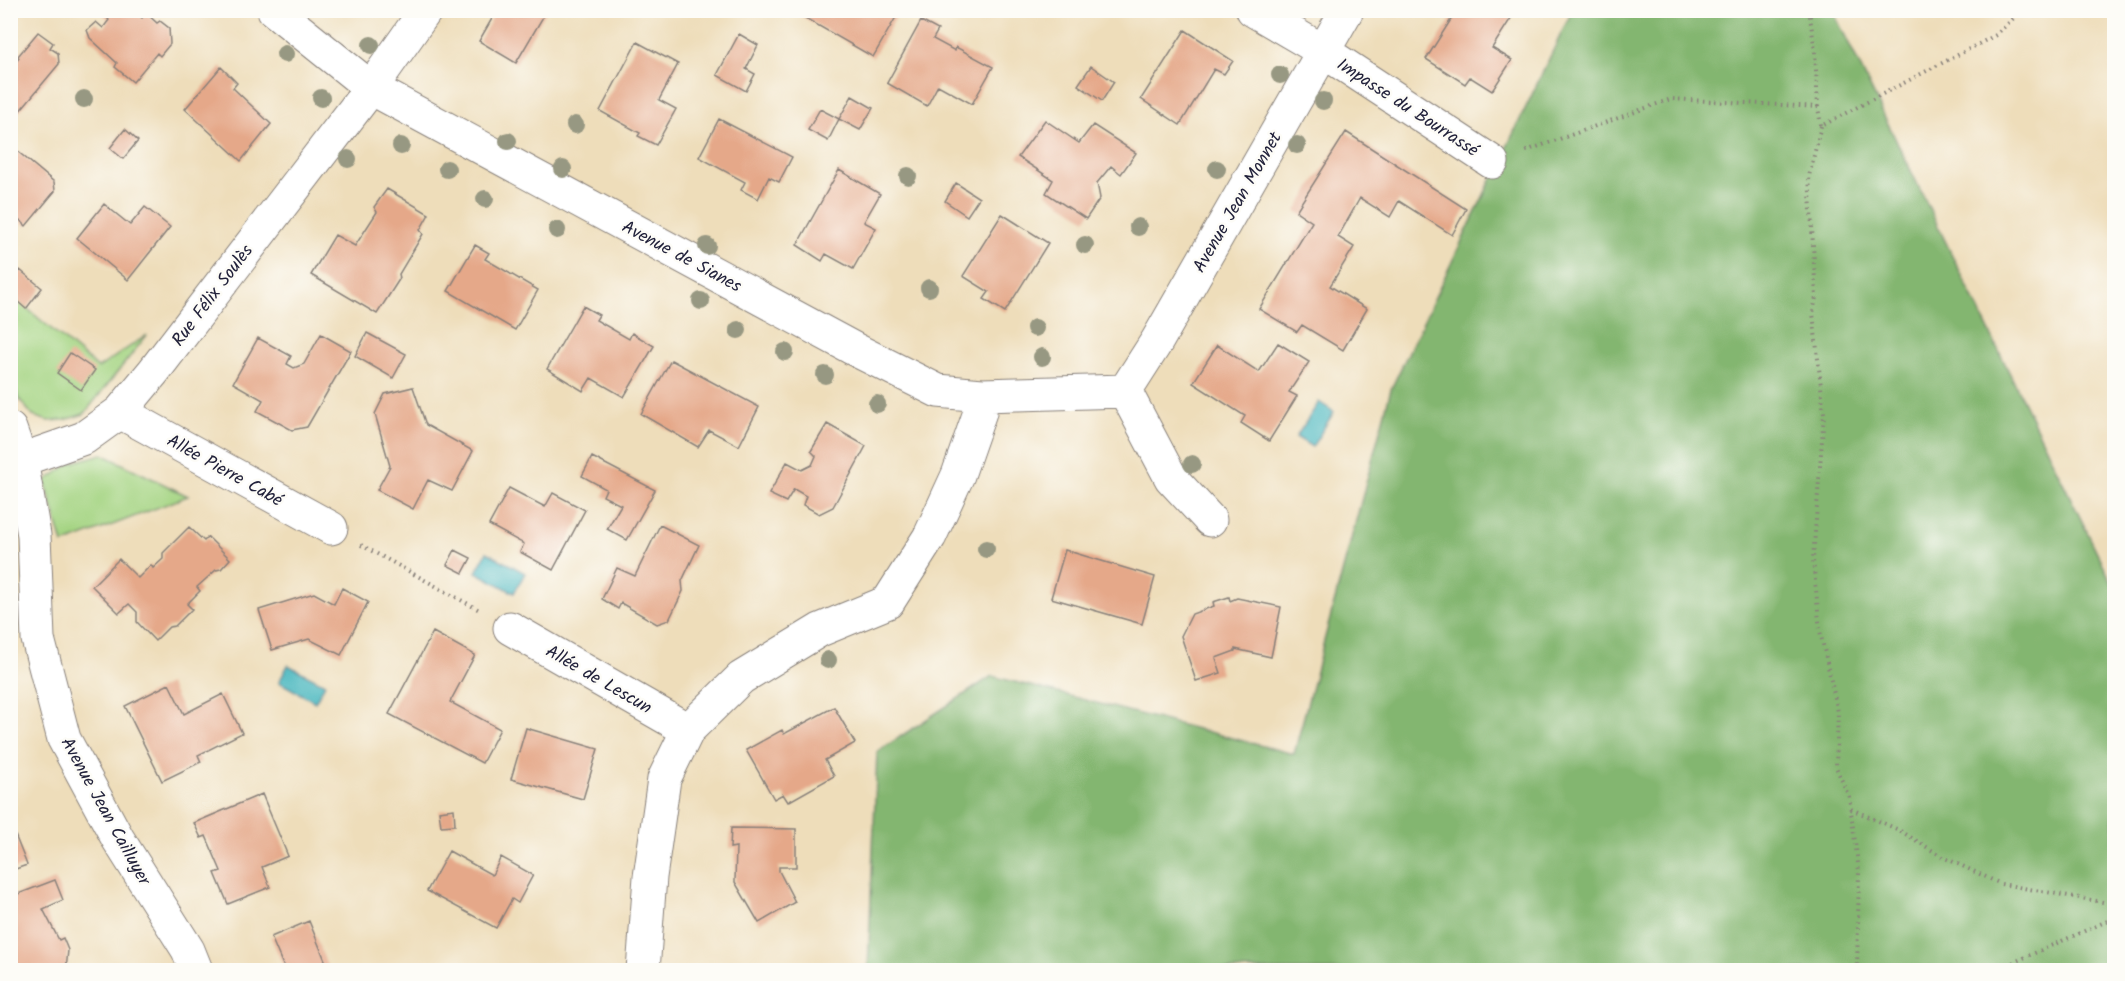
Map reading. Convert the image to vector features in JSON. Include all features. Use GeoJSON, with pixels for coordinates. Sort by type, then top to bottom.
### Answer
{"type":"FeatureCollection","features":[{"type":"Feature","properties":{"kind":"street","name":"Avenue de Sianes"},"geometry":{"type":"LineString","coordinates":[[274,10],[371,88],[856,350],[938,391],[982,395],[1125,391]]}},
{"type":"Feature","properties":{"kind":"street","name":"Rue Félix Soulès"},"geometry":{"type":"LineString","coordinates":[[21,460],[84,438],[120,412],[371,88],[426,10]]}},
{"type":"Feature","properties":{"kind":"street","name":"Impasse du Bourrassé"},"geometry":{"type":"LineString","coordinates":[[1253,10],[1323,51],[1492,162]]}},
{"type":"Feature","properties":{"kind":"street","name":"Avenue Jean Monnet"},"geometry":{"type":"LineString","coordinates":[[1125,391],[1157,341],[1347,10]]}},
{"type":"Feature","properties":{"kind":"street"},"geometry":{"type":"LineString","coordinates":[[1125,391],[1171,478],[1210,520]]}},
{"type":"Feature","properties":{"kind":"street"},"geometry":{"type":"LineString","coordinates":[[643,970],[650,877],[664,779],[688,730],[741,678],[820,630],[888,602],[930,536],[958,475],[980,412],[982,395]]}},
{"type":"Feature","properties":{"kind":"street","name":"Allée Pierre Cabé"},"geometry":{"type":"LineString","coordinates":[[120,412],[331,528]]}},
{"type":"Feature","properties":{"kind":"street","name":"Avenue Jean Cailluyer"},"geometry":{"type":"LineString","coordinates":[[10,429],[21,460],[34,535],[38,639],[64,739],[118,839],[188,950],[196,970]]}},
{"type":"Feature","properties":{"kind":"street","name":"Allée de Lescun"},"geometry":{"type":"LineString","coordinates":[[510,628],[688,730]]}},
{"type":"Feature","properties":{"kind":"path"},"geometry":{"type":"LineString","coordinates":[[1809,10],[1821,126],[1809,176],[1816,297],[1814,313],[1824,414],[1813,559],[1820,632],[1838,712],[1836,767],[1849,797],[1859,871],[1857,970]]}},
{"type":"Feature","properties":{"kind":"path"},"geometry":{"type":"LineString","coordinates":[[1821,126],[1996,35],[2022,10]]}},
{"type":"Feature","properties":{"kind":"path"},"geometry":{"type":"LineString","coordinates":[[1492,162],[1671,99],[1818,107]]}},
{"type":"Feature","properties":{"kind":"path"},"geometry":{"type":"LineString","coordinates":[[331,528],[510,628]]}},
{"type":"Feature","properties":{"kind":"path"},"geometry":{"type":"LineString","coordinates":[[1851,808],[1899,830],[1943,857],[2001,884],[2115,904]]}},
{"type":"Feature","properties":{"kind":"path"},"geometry":{"type":"LineString","coordinates":[[1996,970],[2115,918]]}},
{"type":"Feature","properties":{"kind":"green space"},"geometry":{"type":"Polygon","coordinates":[[[1572,11],[1833,11],[2114,587],[2114,970],[868,970],[877,752],[992,676],[1294,754],[1391,389],[1572,11]]]}},
{"type":"Feature","properties":{"kind":"green space"},"geometry":{"type":"Polygon","coordinates":[[[11,295],[98,368],[147,335],[84,414],[65,420],[48,421],[33,416],[19,399],[11,376],[11,295]]]}},
{"type":"Feature","properties":{"kind":"green space"},"geometry":{"type":"Polygon","coordinates":[[[102,454],[188,496],[63,544],[45,481],[71,463],[102,454]]]}},
{"type":"Feature","properties":{"kind":"water"},"geometry":{"type":"Polygon","coordinates":[[[1319,402],[1334,412],[1312,447],[1296,437],[1319,402]]]}},
{"type":"Feature","properties":{"kind":"water"},"geometry":{"type":"Polygon","coordinates":[[[487,552],[525,573],[514,593],[476,572],[487,552]]]}},
{"type":"Feature","properties":{"kind":"water"},"geometry":{"type":"Polygon","coordinates":[[[288,665],[325,684],[315,702],[279,682],[288,665]]]}},
{"type":"Feature","properties":{"kind":"building"},"geometry":{"type":"Polygon","coordinates":[[[100,10],[133,10],[142,18],[146,13],[157,23],[160,21],[169,28],[170,44],[160,56],[157,53],[133,82],[115,67],[117,63],[90,38],[87,30],[96,22],[103,28],[109,20],[100,10]]]}},
{"type":"Feature","properties":{"kind":"building"},"geometry":{"type":"Polygon","coordinates":[[[497,10],[547,10],[516,63],[479,41],[497,10]]]}},
{"type":"Feature","properties":{"kind":"building"},"geometry":{"type":"Polygon","coordinates":[[[800,10],[900,10],[873,57],[798,14],[800,10]]]}},
{"type":"Feature","properties":{"kind":"building"},"geometry":{"type":"Polygon","coordinates":[[[1457,10],[1515,12],[1492,48],[1512,60],[1492,91],[1470,77],[1465,84],[1426,59],[1457,10]]]}},
{"type":"Feature","properties":{"kind":"building"},"geometry":{"type":"Polygon","coordinates":[[[921,21],[938,30],[933,39],[955,51],[956,47],[993,67],[972,104],[938,85],[927,106],[887,83],[921,21]]]}},
{"type":"Feature","properties":{"kind":"building"},"geometry":{"type":"Polygon","coordinates":[[[1185,30],[1233,61],[1224,74],[1214,69],[1180,125],[1141,99],[1185,30]]]}},
{"type":"Feature","properties":{"kind":"building"},"geometry":{"type":"Polygon","coordinates":[[[38,32],[53,43],[50,48],[58,53],[59,64],[18,113],[10,106],[10,70],[19,58],[18,56],[38,32]]]}},
{"type":"Feature","properties":{"kind":"building"},"geometry":{"type":"Polygon","coordinates":[[[739,34],[758,45],[746,69],[755,74],[746,91],[717,75],[739,34]]]}},
{"type":"Feature","properties":{"kind":"building"},"geometry":{"type":"Polygon","coordinates":[[[637,42],[678,64],[659,100],[676,109],[656,145],[638,136],[640,133],[600,111],[637,42]]]}},
{"type":"Feature","properties":{"kind":"building"},"geometry":{"type":"Polygon","coordinates":[[[1091,66],[1114,82],[1102,101],[1078,85],[1091,66]]]}},
{"type":"Feature","properties":{"kind":"building"},"geometry":{"type":"Polygon","coordinates":[[[221,67],[237,83],[233,88],[271,124],[241,161],[185,109],[221,67]]]}},
{"type":"Feature","properties":{"kind":"building"},"geometry":{"type":"Polygon","coordinates":[[[852,96],[873,108],[860,130],[839,119],[852,96]]]}},
{"type":"Feature","properties":{"kind":"building"},"geometry":{"type":"Polygon","coordinates":[[[820,109],[839,119],[828,141],[808,130],[820,109]]]}},
{"type":"Feature","properties":{"kind":"building"},"geometry":{"type":"Polygon","coordinates":[[[719,119],[792,157],[779,182],[769,177],[758,199],[741,190],[745,182],[699,157],[719,119]]]}},
{"type":"Feature","properties":{"kind":"building"},"geometry":{"type":"Polygon","coordinates":[[[1045,120],[1079,143],[1093,125],[1136,153],[1121,174],[1111,166],[1097,183],[1100,198],[1086,219],[1046,193],[1053,180],[1018,157],[1045,120]]]}},
{"type":"Feature","properties":{"kind":"building"},"geometry":{"type":"Polygon","coordinates":[[[125,129],[138,141],[123,159],[110,148],[125,129]]]}},
{"type":"Feature","properties":{"kind":"building"},"geometry":{"type":"Polygon","coordinates":[[[1346,132],[1466,209],[1452,235],[1399,201],[1390,217],[1360,198],[1338,237],[1354,247],[1330,286],[1367,309],[1343,350],[1302,325],[1297,332],[1259,309],[1312,222],[1296,211],[1346,132]]]}},
{"type":"Feature","properties":{"kind":"building"},"geometry":{"type":"Polygon","coordinates":[[[10,145],[54,182],[55,191],[26,226],[20,220],[10,222],[10,145]]]}},
{"type":"Feature","properties":{"kind":"building"},"geometry":{"type":"Polygon","coordinates":[[[839,170],[880,194],[864,222],[876,228],[853,269],[826,254],[822,261],[797,245],[839,170]]]}},
{"type":"Feature","properties":{"kind":"building"},"geometry":{"type":"Polygon","coordinates":[[[956,183],[979,198],[967,216],[945,201],[956,183]]]}},
{"type":"Feature","properties":{"kind":"building"},"geometry":{"type":"Polygon","coordinates":[[[387,189],[429,214],[420,230],[423,234],[399,274],[400,278],[377,314],[311,275],[335,235],[355,246],[377,212],[374,207],[387,189]]]}},
{"type":"Feature","properties":{"kind":"building"},"geometry":{"type":"Polygon","coordinates":[[[104,204],[130,225],[145,207],[170,227],[128,280],[77,238],[104,204]]]}},
{"type":"Feature","properties":{"kind":"building"},"geometry":{"type":"Polygon","coordinates":[[[1002,214],[1048,243],[1005,312],[984,299],[989,292],[963,276],[1002,214]]]}},
{"type":"Feature","properties":{"kind":"building"},"geometry":{"type":"Polygon","coordinates":[[[475,245],[489,253],[485,259],[538,290],[515,330],[448,291],[475,245]]]}},
{"type":"Feature","properties":{"kind":"building"},"geometry":{"type":"Polygon","coordinates":[[[20,270],[42,288],[26,309],[10,295],[10,282],[20,270]]]}},
{"type":"Feature","properties":{"kind":"building"},"geometry":{"type":"Polygon","coordinates":[[[583,306],[599,315],[596,320],[629,339],[632,333],[654,346],[624,397],[591,378],[583,391],[547,369],[583,306]]]}},
{"type":"Feature","properties":{"kind":"building"},"geometry":{"type":"Polygon","coordinates":[[[367,333],[406,354],[393,378],[355,356],[367,333]]]}},
{"type":"Feature","properties":{"kind":"building"},"geometry":{"type":"Polygon","coordinates":[[[321,334],[351,351],[307,427],[292,430],[257,411],[263,400],[233,383],[258,338],[291,356],[287,364],[294,368],[304,364],[321,334]]]}},
{"type":"Feature","properties":{"kind":"building"},"geometry":{"type":"Polygon","coordinates":[[[1278,343],[1309,362],[1289,392],[1297,396],[1269,441],[1241,423],[1245,416],[1193,383],[1217,345],[1259,372],[1278,343]]]}},
{"type":"Feature","properties":{"kind":"building"},"geometry":{"type":"Polygon","coordinates":[[[70,353],[95,370],[81,390],[57,373],[70,353]]]}},
{"type":"Feature","properties":{"kind":"building"},"geometry":{"type":"Polygon","coordinates":[[[671,360],[759,407],[739,446],[709,430],[698,447],[641,414],[671,360]]]}},
{"type":"Feature","properties":{"kind":"building"},"geometry":{"type":"Polygon","coordinates":[[[413,387],[426,425],[473,451],[452,491],[428,480],[413,509],[377,490],[390,466],[375,414],[385,394],[413,387]]]}},
{"type":"Feature","properties":{"kind":"building"},"geometry":{"type":"Polygon","coordinates":[[[827,424],[866,446],[833,507],[819,514],[803,505],[806,496],[794,489],[786,502],[769,494],[787,462],[802,470],[812,465],[816,456],[811,451],[827,424]]]}},
{"type":"Feature","properties":{"kind":"building"},"geometry":{"type":"Polygon","coordinates":[[[592,457],[655,490],[627,540],[607,529],[621,505],[603,496],[606,489],[582,476],[592,457]]]}},
{"type":"Feature","properties":{"kind":"building"},"geometry":{"type":"Polygon","coordinates":[[[509,488],[545,507],[553,493],[585,510],[553,570],[520,552],[524,544],[489,525],[509,488]]]}},
{"type":"Feature","properties":{"kind":"building"},"geometry":{"type":"Polygon","coordinates":[[[660,525],[699,545],[682,581],[683,591],[669,620],[657,624],[621,603],[618,609],[602,599],[617,568],[635,576],[660,525]]]}},
{"type":"Feature","properties":{"kind":"building"},"geometry":{"type":"Polygon","coordinates":[[[189,527],[204,541],[208,537],[230,559],[221,569],[216,570],[197,587],[200,591],[187,604],[192,609],[155,641],[137,622],[137,612],[129,604],[119,613],[92,586],[119,559],[138,578],[151,565],[153,568],[163,559],[163,553],[189,527]]]}},
{"type":"Feature","properties":{"kind":"building"},"geometry":{"type":"Polygon","coordinates":[[[455,550],[471,558],[463,573],[447,565],[455,550]]]}},
{"type":"Feature","properties":{"kind":"building"},"geometry":{"type":"Polygon","coordinates":[[[1065,550],[1155,577],[1142,624],[1051,598],[1065,550]]]}},
{"type":"Feature","properties":{"kind":"building"},"geometry":{"type":"Polygon","coordinates":[[[342,588],[368,602],[341,655],[309,639],[272,650],[259,610],[314,593],[334,604],[342,588]]]}},
{"type":"Feature","properties":{"kind":"building"},"geometry":{"type":"Polygon","coordinates":[[[1229,597],[1230,601],[1237,598],[1281,607],[1271,657],[1235,649],[1235,651],[1216,658],[1221,673],[1196,681],[1181,636],[1192,614],[1214,606],[1213,602],[1229,597]]]}},
{"type":"Feature","properties":{"kind":"building"},"geometry":{"type":"Polygon","coordinates":[[[433,632],[475,655],[450,702],[500,729],[482,763],[389,714],[433,632]]]}},
{"type":"Feature","properties":{"kind":"building"},"geometry":{"type":"Polygon","coordinates":[[[169,684],[184,714],[223,694],[242,733],[198,755],[201,762],[162,781],[125,706],[169,684]]]}},
{"type":"Feature","properties":{"kind":"building"},"geometry":{"type":"Polygon","coordinates":[[[834,707],[855,743],[825,760],[834,776],[788,802],[783,794],[774,799],[746,750],[782,730],[784,734],[834,707]]]}},
{"type":"Feature","properties":{"kind":"building"},"geometry":{"type":"Polygon","coordinates":[[[526,728],[598,749],[583,799],[511,779],[526,728]]]}},
{"type":"Feature","properties":{"kind":"building"},"geometry":{"type":"Polygon","coordinates":[[[262,794],[288,856],[262,867],[270,887],[228,904],[215,873],[221,871],[206,836],[201,838],[194,823],[262,794]]]}},
{"type":"Feature","properties":{"kind":"building"},"geometry":{"type":"Polygon","coordinates":[[[454,809],[455,825],[441,826],[439,811],[454,809]]]}},
{"type":"Feature","properties":{"kind":"building"},"geometry":{"type":"Polygon","coordinates":[[[11,825],[27,865],[10,871],[11,834],[11,825]]]}},
{"type":"Feature","properties":{"kind":"building"},"geometry":{"type":"Polygon","coordinates":[[[731,828],[796,829],[796,867],[779,867],[795,902],[759,923],[735,882],[736,847],[730,848],[731,828]]]}},
{"type":"Feature","properties":{"kind":"building"},"geometry":{"type":"Polygon","coordinates":[[[449,851],[492,875],[501,857],[533,875],[518,903],[512,899],[496,928],[427,891],[449,851]]]}},
{"type":"Feature","properties":{"kind":"building"},"geometry":{"type":"Polygon","coordinates":[[[55,880],[63,900],[43,909],[59,940],[63,938],[68,950],[66,970],[14,970],[10,959],[10,897],[55,880]]]}},
{"type":"Feature","properties":{"kind":"building"},"geometry":{"type":"Polygon","coordinates":[[[309,921],[329,970],[285,970],[271,937],[309,921]]]}}]}
